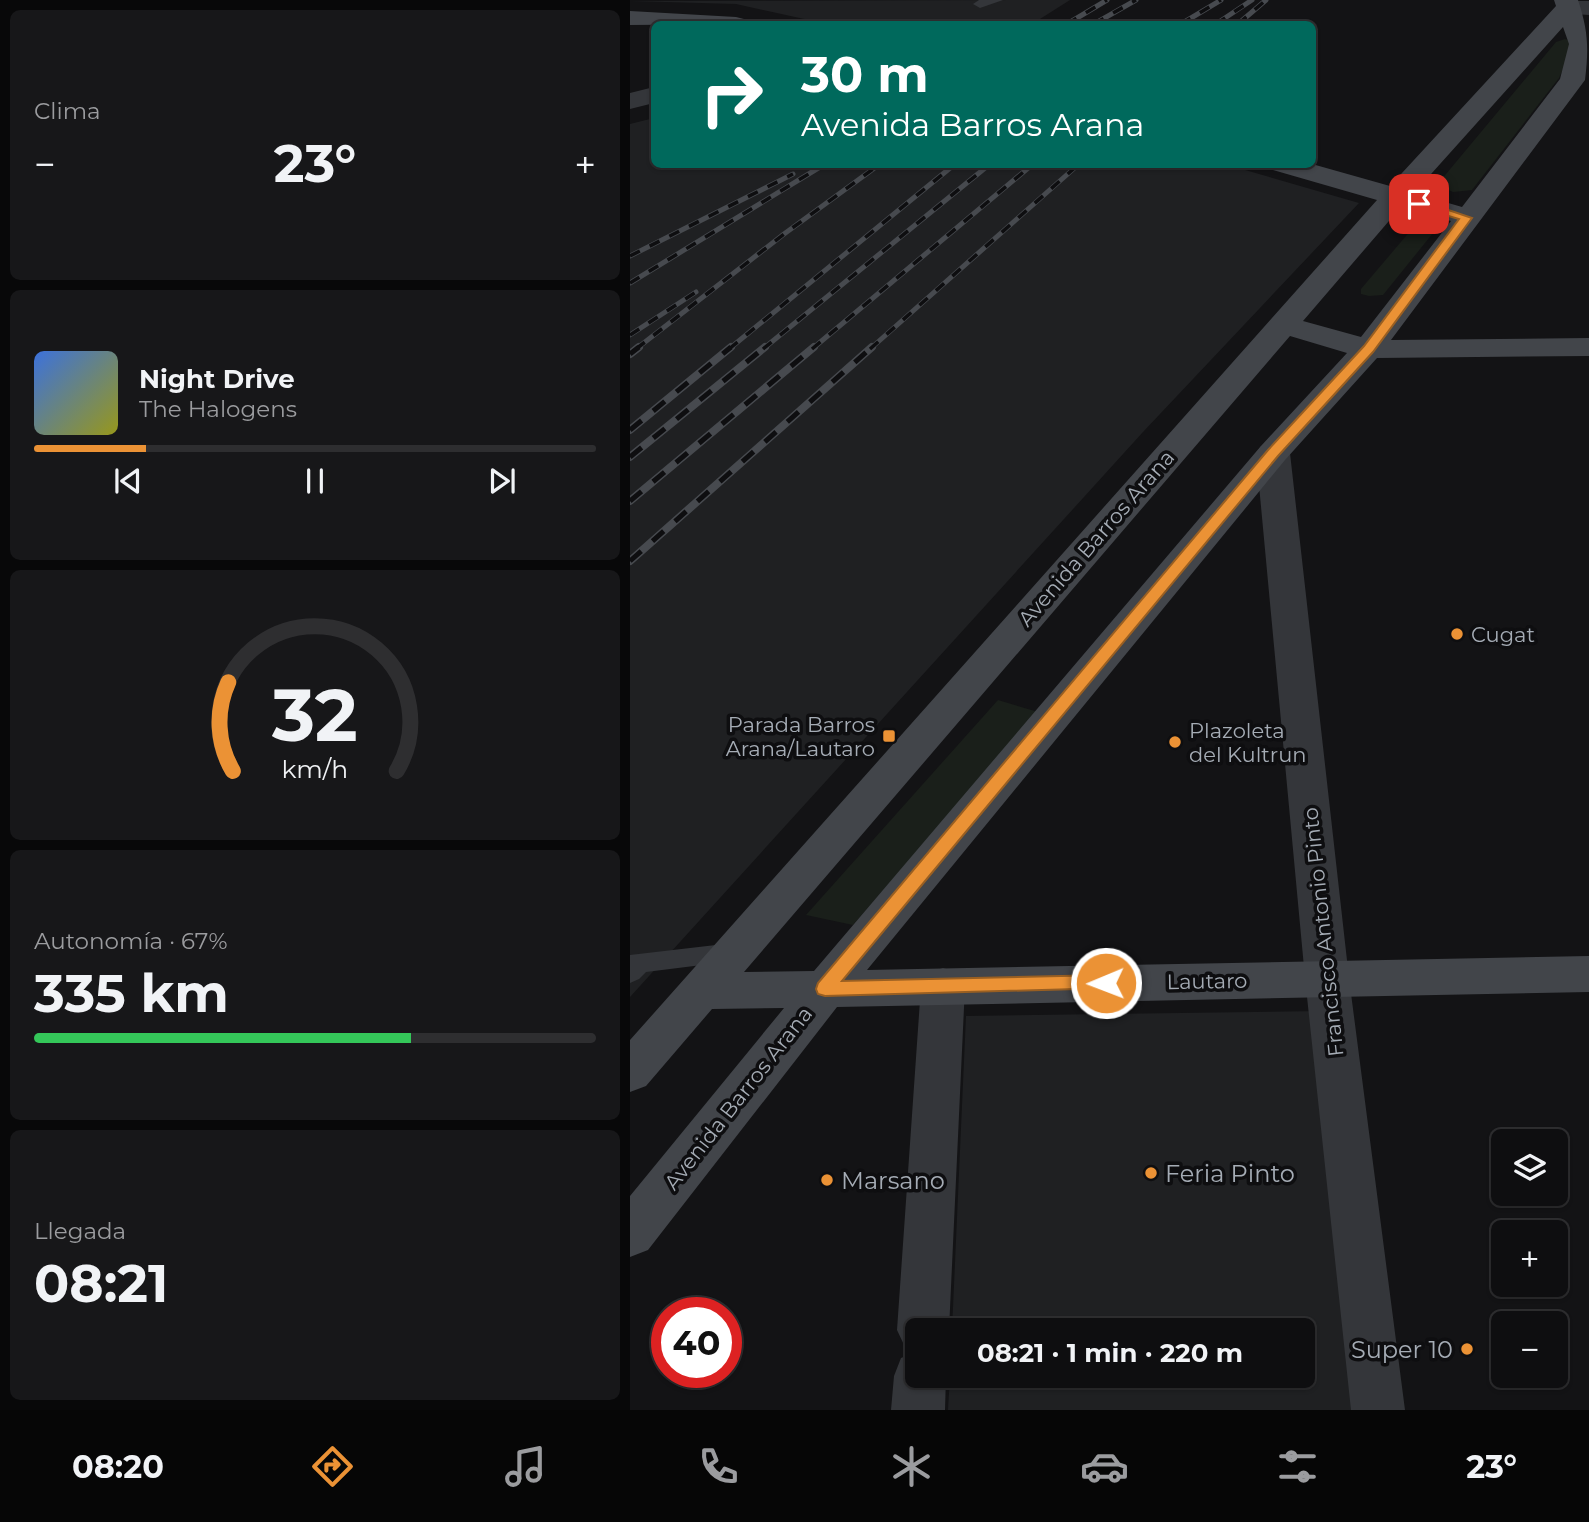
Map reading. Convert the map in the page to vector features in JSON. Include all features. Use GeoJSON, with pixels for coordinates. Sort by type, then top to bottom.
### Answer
{"type":"FeatureCollection","features":[{"type":"Feature","properties":{"kind":"main road","name":"Avenida Barros Arana"},"geometry":{"type":"LineString","coordinates":[[630,1072],[1395,197],[1574,5]]}},
{"type":"Feature","properties":{"kind":"main road","name":"Avenida Barros Arana"},"geometry":{"type":"LineString","coordinates":[[630,1234],[825,989],[1273,453],[1368,349],[1572,80],[1581,44],[1574,5]]}},
{"type":"Feature","properties":{"kind":"main road"},"geometry":{"type":"LineString","coordinates":[[630,18],[683,21]]}},
{"type":"Feature","properties":{"kind":"main road"},"geometry":{"type":"LineString","coordinates":[[1297,168],[1466,218]]}},
{"type":"Feature","properties":{"kind":"main road"},"geometry":{"type":"LineString","coordinates":[[1283,325],[1368,349],[1589,347]]}},
{"type":"Feature","properties":{"kind":"main road","name":"Lautaro"},"geometry":{"type":"LineString","coordinates":[[699,991],[1589,974]]}},
{"type":"Feature","properties":{"kind":"street"},"geometry":{"type":"LineString","coordinates":[[630,101],[651,96]]}},
{"type":"Feature","properties":{"kind":"street","name":"Francisco Antonio Pinto"},"geometry":{"type":"LineString","coordinates":[[1273,453],[1327,978],[1378,1410]]}},
{"type":"Feature","properties":{"kind":"street"},"geometry":{"type":"LineString","coordinates":[[924,1318],[943,986]]}},
{"type":"Feature","properties":{"kind":"street"},"geometry":{"type":"LineString","coordinates":[[918,1410],[919,1388]]}},
{"type":"Feature","properties":{"kind":"lane"},"geometry":{"type":"LineString","coordinates":[[980,4],[996,0]]}},
{"type":"Feature","properties":{"kind":"lane"},"geometry":{"type":"LineString","coordinates":[[630,972],[639,962],[733,953]]}},
{"type":"Feature","properties":{"kind":"shaded area"},"geometry":{"type":"Polygon","coordinates":[[[1070,0],[1037,21],[813,21],[736,4],[630,1],[1070,0]]]}},
{"type":"Feature","properties":{"kind":"shaded area"},"geometry":{"type":"Polygon","coordinates":[[[1565,39],[1575,43],[1559,78],[1472,190],[1453,192],[1444,188],[1441,180],[1556,42],[1565,39]]]}},
{"type":"Feature","properties":{"kind":"shaded area"},"geometry":{"type":"Polygon","coordinates":[[[651,119],[651,168],[1238,168],[1359,203],[1143,432],[630,997],[630,124],[651,119]]]}},
{"type":"Feature","properties":{"kind":"shaded area"},"geometry":{"type":"Polygon","coordinates":[[[1417,223],[1434,226],[1433,233],[1383,295],[1361,294],[1361,289],[1417,223]]]}},
{"type":"Feature","properties":{"kind":"shaded area"},"geometry":{"type":"Polygon","coordinates":[[[998,700],[1038,712],[853,925],[806,915],[998,700]]]}},
{"type":"Feature","properties":{"kind":"shaded area","name":"Feria Pinto"},"geometry":{"type":"Polygon","coordinates":[[[1324,1011],[1372,1410],[948,1410],[949,1388],[1315,1388],[1315,1318],[953,1318],[966,1016],[1324,1011]]]}},
{"type":"Feature","properties":{"kind":"railway"},"geometry":{"type":"LineString","coordinates":[[1072,21],[1107,0]]}},
{"type":"Feature","properties":{"kind":"railway"},"geometry":{"type":"LineString","coordinates":[[1099,21],[1136,0]]}},
{"type":"Feature","properties":{"kind":"railway"},"geometry":{"type":"LineString","coordinates":[[1186,21],[1221,0]]}},
{"type":"Feature","properties":{"kind":"railway"},"geometry":{"type":"LineString","coordinates":[[1220,21],[1252,0]]}},
{"type":"Feature","properties":{"kind":"railway"},"geometry":{"type":"LineString","coordinates":[[1242,21],[1266,0]]}},
{"type":"Feature","properties":{"kind":"railway"},"geometry":{"type":"LineString","coordinates":[[630,283],[818,168]]}},
{"type":"Feature","properties":{"kind":"railway"},"geometry":{"type":"LineString","coordinates":[[636,349],[784,234],[875,168]]}},
{"type":"Feature","properties":{"kind":"railway"},"geometry":{"type":"LineString","coordinates":[[729,349],[950,168]]}},
{"type":"Feature","properties":{"kind":"railway"},"geometry":{"type":"LineString","coordinates":[[763,349],[985,168]]}},
{"type":"Feature","properties":{"kind":"railway"},"geometry":{"type":"LineString","coordinates":[[812,349],[1028,168]]}},
{"type":"Feature","properties":{"kind":"railway"},"geometry":{"type":"LineString","coordinates":[[870,349],[1074,168]]}},
{"type":"Feature","properties":{"kind":"railway"},"geometry":{"type":"LineString","coordinates":[[630,256],[793,174]]}},
{"type":"Feature","properties":{"kind":"railway"},"geometry":{"type":"LineString","coordinates":[[630,335],[696,292]]}},
{"type":"Feature","properties":{"kind":"railway"},"geometry":{"type":"LineString","coordinates":[[630,354],[639,347]]}},
{"type":"Feature","properties":{"kind":"railway"},"geometry":{"type":"LineString","coordinates":[[630,430],[731,347]]}},
{"type":"Feature","properties":{"kind":"railway"},"geometry":{"type":"LineString","coordinates":[[630,457],[765,347]]}},
{"type":"Feature","properties":{"kind":"railway"},"geometry":{"type":"LineString","coordinates":[[630,501],[814,347]]}},
{"type":"Feature","properties":{"kind":"railway"},"geometry":{"type":"LineString","coordinates":[[630,561],[872,347]]}},
{"type":"Feature","properties":{"kind":"place","name":"Cugat"},"geometry":{"type":"Point","coordinates":[1457,634]}},
{"type":"Feature","properties":{"kind":"place","name":"Parada Barros Arana/Lautaro"},"geometry":{"type":"Point","coordinates":[889,736]}},
{"type":"Feature","properties":{"kind":"place","name":"Plazoleta del Kultrun"},"geometry":{"type":"Point","coordinates":[1175,742]}},
{"type":"Feature","properties":{"kind":"place","name":"Feria Pinto"},"geometry":{"type":"Point","coordinates":[1151,1173]}},
{"type":"Feature","properties":{"kind":"place","name":"Marsano"},"geometry":{"type":"Point","coordinates":[827,1180]}},
{"type":"Feature","properties":{"kind":"place","name":"Super 10"},"geometry":{"type":"Point","coordinates":[1467,1349]}},
{"type":"Feature","properties":{"kind":"route"},"geometry":{"type":"LineString","coordinates":[[1106,983],[825,989],[1273,453],[1368,349],[1466,218],[1419,204]]}}]}
